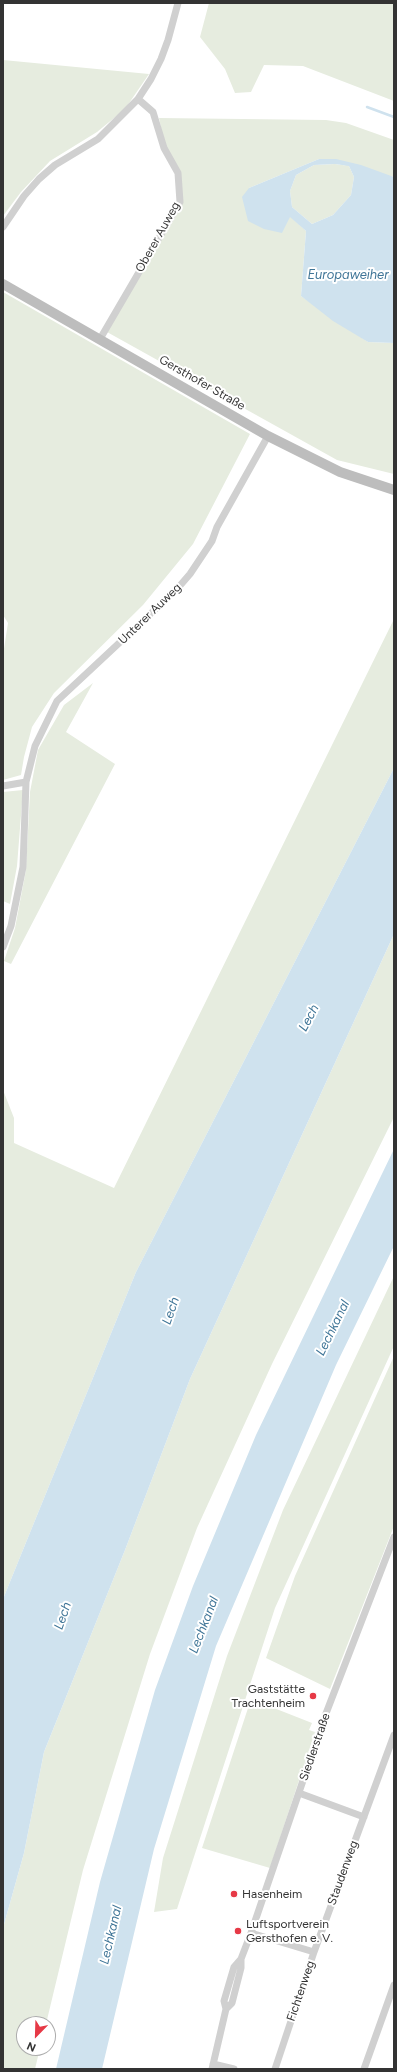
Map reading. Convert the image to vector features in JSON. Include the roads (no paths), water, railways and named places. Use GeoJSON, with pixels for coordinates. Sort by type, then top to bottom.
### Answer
{"type":"FeatureCollection","features":[{"type":"Feature","properties":{"kind":"main road","name":"Gersthofer Straße"},"geometry":{"type":"LineString","coordinates":[[3,284],[268,436],[340,472],[394,490]]}},
{"type":"Feature","properties":{"kind":"street"},"geometry":{"type":"LineString","coordinates":[[3,227],[24,196],[39,179],[55,165],[98,139],[138,99],[161,59],[178,3]]}},
{"type":"Feature","properties":{"kind":"street","name":"Oberer Auweg"},"geometry":{"type":"LineString","coordinates":[[100,339],[180,202],[178,173],[164,148],[153,112],[138,99]]}},
{"type":"Feature","properties":{"kind":"street","name":"Unterer Auweg"},"geometry":{"type":"LineString","coordinates":[[3,947],[11,926],[23,867],[26,782],[35,746],[57,701],[177,589],[190,574],[212,541],[218,527],[268,436]]}},
{"type":"Feature","properties":{"kind":"street"},"geometry":{"type":"LineString","coordinates":[[3,786],[26,782]]}},
{"type":"Feature","properties":{"kind":"street","name":"Siedlerstraße"},"geometry":{"type":"LineString","coordinates":[[212,2067],[226,2009],[224,2001],[234,1967],[241,1959],[252,1933],[325,1716],[391,1550],[394,1537]]}},
{"type":"Feature","properties":{"kind":"street","name":"Staudenweg"},"geometry":{"type":"LineString","coordinates":[[314,1952],[394,1735]]}},
{"type":"Feature","properties":{"kind":"street"},"geometry":{"type":"LineString","coordinates":[[299,1794],[364,1817]]}},
{"type":"Feature","properties":{"kind":"street","name":"Fichtenweg"},"geometry":{"type":"LineString","coordinates":[[252,1933],[314,1952],[275,2069]]}},
{"type":"Feature","properties":{"kind":"street"},"geometry":{"type":"LineString","coordinates":[[364,2069],[394,1985]]}},
{"type":"Feature","properties":{"kind":"street"},"geometry":{"type":"LineString","coordinates":[[212,2067],[234,2069]]}},
{"type":"Feature","properties":{"kind":"water","name":"Europaweiher"},"geometry":{"type":"Polygon","coordinates":[[[319,159],[336,159],[361,165],[394,177],[394,343],[368,342],[333,321],[301,296],[306,231],[290,217],[282,233],[264,229],[248,221],[242,197],[249,188],[319,159]],[[335,164],[314,165],[296,175],[290,191],[292,207],[312,224],[333,215],[351,195],[354,177],[349,166],[335,164]]]}},
{"type":"Feature","properties":{"kind":"water","name":"Lech"},"geometry":{"type":"Polygon","coordinates":[[[394,768],[394,934],[190,1379],[125,1550],[44,1752],[24,1853],[3,1928],[3,1599],[136,1272],[394,768]]]}},
{"type":"Feature","properties":{"kind":"water","name":"Lechkanal"},"geometry":{"type":"Polygon","coordinates":[[[394,1149],[394,1246],[336,1365],[216,1646],[154,1849],[102,2069],[56,2069],[100,1882],[155,1690],[193,1586],[256,1435],[394,1149]]]}},
{"type":"Feature","properties":{"kind":"waterway"},"geometry":{"type":"LineString","coordinates":[[367,107],[394,117]]}},
{"type":"Feature","properties":{"kind":"place","name":"Gaststätte Trachtenheim"},"geometry":{"type":"Point","coordinates":[313,1696]}},
{"type":"Feature","properties":{"kind":"place","name":"Hasenheim"},"geometry":{"type":"Point","coordinates":[234,1894]}},
{"type":"Feature","properties":{"kind":"place","name":"Luftsportverein Gersthofen e. V."},"geometry":{"type":"Point","coordinates":[238,1931]}}]}
